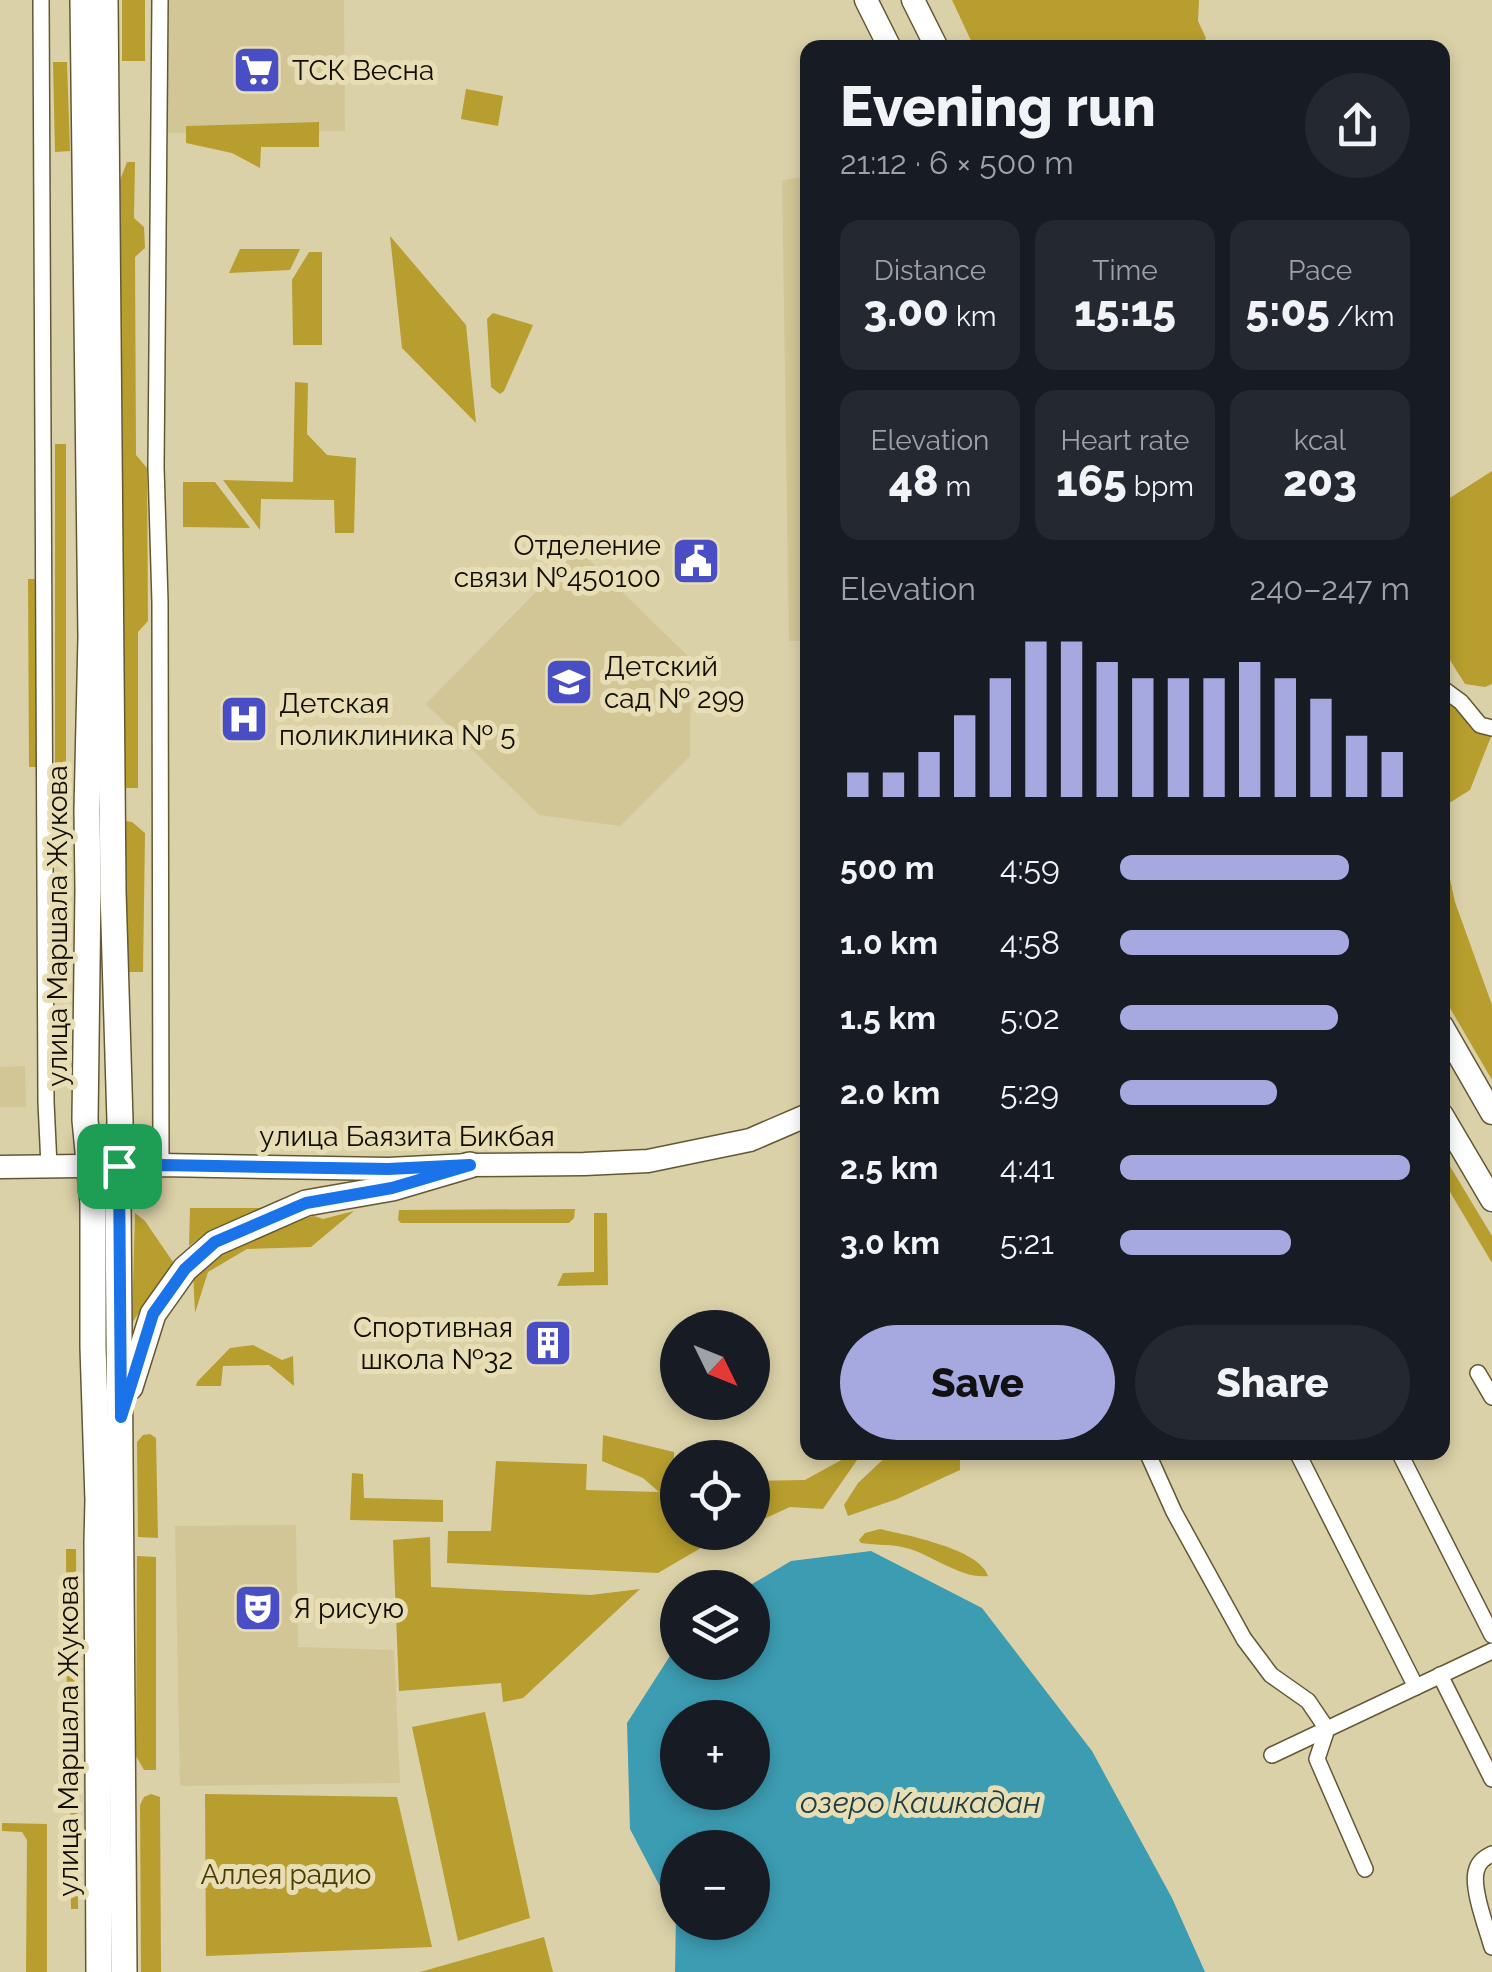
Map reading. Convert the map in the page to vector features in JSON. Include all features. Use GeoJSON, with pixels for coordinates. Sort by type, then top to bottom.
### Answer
{"type":"FeatureCollection","features":[{"type":"Feature","properties":{"kind":"main road","name":"улица Маршала Жукова"},"geometry":{"type":"LineString","coordinates":[[83,0],[91,617],[86,810],[86,1120],[93,1203],[98,1500],[99,1972]]}},
{"type":"Feature","properties":{"kind":"main road","name":"улица Маршала Жукова"},"geometry":{"type":"LineString","coordinates":[[105,0],[113,891],[120,1121],[124,1972]]}},
{"type":"Feature","properties":{"kind":"main road"},"geometry":{"type":"LineString","coordinates":[[866,0],[886,40]]}},
{"type":"Feature","properties":{"kind":"main road"},"geometry":{"type":"LineString","coordinates":[[913,0],[933,40]]}},
{"type":"Feature","properties":{"kind":"main road"},"geometry":{"type":"LineString","coordinates":[[1450,1040],[1492,1113]]}},
{"type":"Feature","properties":{"kind":"main road","name":"улица Баязита Бикбая"},"geometry":{"type":"LineString","coordinates":[[0,1166],[388,1169],[648,1161],[750,1140],[800,1118]]}},
{"type":"Feature","properties":{"kind":"main road"},"geometry":{"type":"LineString","coordinates":[[1450,1129],[1492,1200]]}},
{"type":"Feature","properties":{"kind":"main road"},"geometry":{"type":"LineString","coordinates":[[121,1417],[153,1314],[185,1269],[215,1242],[306,1203],[392,1188],[470,1165]]}},
{"type":"Feature","properties":{"kind":"street"},"geometry":{"type":"LineString","coordinates":[[42,0],[48,1166]]}},
{"type":"Feature","properties":{"kind":"street"},"geometry":{"type":"LineString","coordinates":[[160,0],[156,448],[160,589],[161,1165]]}},
{"type":"Feature","properties":{"kind":"street"},"geometry":{"type":"LineString","coordinates":[[1450,694],[1480,725],[1492,728]]}},
{"type":"Feature","properties":{"kind":"street"},"geometry":{"type":"LineString","coordinates":[[1478,1374],[1492,1397]]}},
{"type":"Feature","properties":{"kind":"street"},"geometry":{"type":"LineString","coordinates":[[1151,1460],[1174,1512],[1244,1639],[1271,1675],[1308,1701],[1327,1729]]}},
{"type":"Feature","properties":{"kind":"street"},"geometry":{"type":"LineString","coordinates":[[1300,1460],[1416,1686]]}},
{"type":"Feature","properties":{"kind":"street"},"geometry":{"type":"LineString","coordinates":[[1403,1460],[1492,1635]]}},
{"type":"Feature","properties":{"kind":"street"},"geometry":{"type":"LineString","coordinates":[[1272,1755],[1492,1651]]}},
{"type":"Feature","properties":{"kind":"street"},"geometry":{"type":"LineString","coordinates":[[1440,1675],[1492,1779]]}},
{"type":"Feature","properties":{"kind":"street"},"geometry":{"type":"LineString","coordinates":[[1327,1729],[1316,1759],[1366,1869]]}},
{"type":"Feature","properties":{"kind":"street"},"geometry":{"type":"LineString","coordinates":[[1492,1854],[1481,1860],[1476,1873],[1492,1947]]}},
{"type":"Feature","properties":{"kind":"shaded area"},"geometry":{"type":"Polygon","coordinates":[[[166,0],[344,0],[345,131],[167,133],[166,0]]]}},
{"type":"Feature","properties":{"kind":"shaded area"},"geometry":{"type":"Polygon","coordinates":[[[800,178],[800,641],[789,641],[782,180],[800,178]]]}},
{"type":"Feature","properties":{"kind":"shaded area","name":"Детский сад № 299"},"geometry":{"type":"Polygon","coordinates":[[[578,549],[691,659],[690,756],[620,826],[539,815],[426,704],[578,549]]]}},
{"type":"Feature","properties":{"kind":"shaded area"},"geometry":{"type":"Polygon","coordinates":[[[25,1066],[26,1107],[0,1107],[0,1067],[25,1066]]]}},
{"type":"Feature","properties":{"kind":"shaded area"},"geometry":{"type":"Polygon","coordinates":[[[296,1525],[298,1647],[394,1650],[400,1783],[180,1786],[175,1526],[296,1525]]]}},
{"type":"Feature","properties":{"kind":"green space"},"geometry":{"type":"Polygon","coordinates":[[[122,0],[145,0],[145,61],[122,61],[122,0]]]}},
{"type":"Feature","properties":{"kind":"green space"},"geometry":{"type":"Polygon","coordinates":[[[952,0],[1199,0],[1198,21],[1206,38],[1205,40],[971,40],[952,0]]]}},
{"type":"Feature","properties":{"kind":"green space"},"geometry":{"type":"Polygon","coordinates":[[[53,62],[67,62],[70,151],[55,152],[53,62]]]}},
{"type":"Feature","properties":{"kind":"green space"},"geometry":{"type":"Polygon","coordinates":[[[466,89],[503,96],[498,126],[461,119],[466,89]]]}},
{"type":"Feature","properties":{"kind":"green space"},"geometry":{"type":"Polygon","coordinates":[[[319,122],[319,147],[261,147],[260,168],[232,153],[186,143],[186,126],[319,122]]]}},
{"type":"Feature","properties":{"kind":"green space"},"geometry":{"type":"Polygon","coordinates":[[[127,162],[135,162],[134,218],[144,227],[145,248],[135,257],[136,455],[147,468],[148,621],[138,632],[138,788],[121,788],[120,180],[127,162]]]}},
{"type":"Feature","properties":{"kind":"green space"},"geometry":{"type":"Polygon","coordinates":[[[390,236],[466,325],[476,423],[402,348],[390,236]]]}},
{"type":"Feature","properties":{"kind":"green space"},"geometry":{"type":"Polygon","coordinates":[[[240,249],[300,249],[290,270],[229,273],[240,249]]]}},
{"type":"Feature","properties":{"kind":"green space"},"geometry":{"type":"Polygon","coordinates":[[[309,252],[322,252],[322,345],[293,345],[292,280],[309,252]]]}},
{"type":"Feature","properties":{"kind":"green space"},"geometry":{"type":"Polygon","coordinates":[[[493,313],[533,325],[500,394],[491,387],[487,319],[493,313]]]}},
{"type":"Feature","properties":{"kind":"green space"},"geometry":{"type":"Polygon","coordinates":[[[295,382],[308,383],[307,434],[327,455],[356,458],[354,533],[335,533],[334,500],[261,499],[260,530],[223,480],[293,482],[295,382]]]}},
{"type":"Feature","properties":{"kind":"green space"},"geometry":{"type":"Polygon","coordinates":[[[55,444],[66,444],[66,781],[55,781],[55,444]]]}},
{"type":"Feature","properties":{"kind":"green space"},"geometry":{"type":"Polygon","coordinates":[[[1492,471],[1492,684],[1485,687],[1465,684],[1450,660],[1450,498],[1492,471]]]}},
{"type":"Feature","properties":{"kind":"green space"},"geometry":{"type":"Polygon","coordinates":[[[183,482],[215,482],[250,528],[183,527],[183,482]]]}},
{"type":"Feature","properties":{"kind":"green space"},"geometry":{"type":"Polygon","coordinates":[[[28,579],[39,579],[39,767],[29,767],[28,579]]]}},
{"type":"Feature","properties":{"kind":"green space"},"geometry":{"type":"Polygon","coordinates":[[[1450,702],[1492,734],[1470,790],[1450,803],[1450,702]]]}},
{"type":"Feature","properties":{"kind":"green space"},"geometry":{"type":"Polygon","coordinates":[[[126,821],[145,833],[143,972],[121,972],[126,821]]]}},
{"type":"Feature","properties":{"kind":"green space"},"geometry":{"type":"Polygon","coordinates":[[[1450,879],[1492,1005],[1492,1080],[1450,1008],[1450,879]]]}},
{"type":"Feature","properties":{"kind":"green space"},"geometry":{"type":"Polygon","coordinates":[[[1450,1166],[1492,1236],[1492,1263],[1450,1192],[1450,1166]]]}},
{"type":"Feature","properties":{"kind":"green space"},"geometry":{"type":"Polygon","coordinates":[[[190,1208],[264,1208],[210,1230],[189,1246],[190,1208]]]}},
{"type":"Feature","properties":{"kind":"green space"},"geometry":{"type":"Polygon","coordinates":[[[575,1209],[569,1223],[398,1220],[399,1210],[575,1209]]]}},
{"type":"Feature","properties":{"kind":"green space"},"geometry":{"type":"Polygon","coordinates":[[[354,1211],[311,1247],[247,1249],[208,1272],[195,1313],[193,1272],[215,1252],[284,1222],[314,1216],[323,1219],[354,1211]]]}},
{"type":"Feature","properties":{"kind":"green space"},"geometry":{"type":"Polygon","coordinates":[[[135,1213],[173,1262],[132,1323],[135,1213]]]}},
{"type":"Feature","properties":{"kind":"green space"},"geometry":{"type":"Polygon","coordinates":[[[594,1213],[607,1213],[608,1285],[557,1286],[563,1273],[594,1272],[594,1213]]]}},
{"type":"Feature","properties":{"kind":"green space"},"geometry":{"type":"Polygon","coordinates":[[[253,1345],[282,1360],[293,1356],[294,1386],[269,1365],[223,1366],[221,1386],[196,1386],[230,1348],[253,1345]]]}},
{"type":"Feature","properties":{"kind":"green space"},"geometry":{"type":"Polygon","coordinates":[[[150,1434],[156,1438],[158,1538],[138,1537],[137,1442],[150,1434]]]}},
{"type":"Feature","properties":{"kind":"green space"},"geometry":{"type":"Polygon","coordinates":[[[603,1435],[660,1449],[660,1550],[697,1550],[658,1573],[447,1563],[448,1531],[491,1531],[496,1461],[587,1464],[586,1490],[659,1492],[643,1478],[602,1461],[603,1435]]]}},
{"type":"Feature","properties":{"kind":"green space"},"geometry":{"type":"Polygon","coordinates":[[[841,1460],[857,1460],[823,1509],[790,1507],[770,1516],[770,1481],[805,1480],[841,1460]]]}},
{"type":"Feature","properties":{"kind":"green space"},"geometry":{"type":"Polygon","coordinates":[[[883,1460],[960,1460],[960,1470],[848,1516],[844,1505],[858,1483],[883,1460]]]}},
{"type":"Feature","properties":{"kind":"green space"},"geometry":{"type":"Polygon","coordinates":[[[352,1473],[363,1474],[364,1498],[443,1500],[443,1522],[350,1520],[352,1473]]]}},
{"type":"Feature","properties":{"kind":"green space"},"geometry":{"type":"Polygon","coordinates":[[[880,1529],[957,1551],[982,1566],[988,1576],[958,1571],[910,1549],[859,1540],[865,1533],[880,1529]]]}},
{"type":"Feature","properties":{"kind":"green space"},"geometry":{"type":"Polygon","coordinates":[[[430,1537],[431,1587],[591,1595],[640,1589],[523,1698],[503,1702],[501,1683],[399,1691],[393,1540],[430,1537]]]}},
{"type":"Feature","properties":{"kind":"green space"},"geometry":{"type":"Polygon","coordinates":[[[66,1549],[76,1549],[77,1710],[67,1710],[66,1549]]]}},
{"type":"Feature","properties":{"kind":"green space"},"geometry":{"type":"Polygon","coordinates":[[[137,1556],[156,1557],[156,1770],[144,1770],[136,1756],[137,1556]]]}},
{"type":"Feature","properties":{"kind":"green space"},"geometry":{"type":"Polygon","coordinates":[[[485,1712],[530,1918],[458,1941],[412,1727],[485,1712]]]}},
{"type":"Feature","properties":{"kind":"green space"},"geometry":{"type":"Polygon","coordinates":[[[70,1736],[77,1736],[78,1909],[71,1909],[70,1736]]]}},
{"type":"Feature","properties":{"kind":"green space"},"geometry":{"type":"Polygon","coordinates":[[[151,1794],[160,1797],[161,1972],[141,1972],[140,1805],[151,1794]]]}},
{"type":"Feature","properties":{"kind":"green space","name":"Аллея радио"},"geometry":{"type":"Polygon","coordinates":[[[205,1794],[397,1797],[432,1947],[206,1956],[205,1794]]]}},
{"type":"Feature","properties":{"kind":"green space"},"geometry":{"type":"Polygon","coordinates":[[[2,1823],[47,1824],[47,1972],[26,1972],[27,1840],[22,1832],[2,1831],[2,1823]]]}},
{"type":"Feature","properties":{"kind":"green space"},"geometry":{"type":"Polygon","coordinates":[[[544,1937],[553,1972],[420,1972],[544,1937]]]}},
{"type":"Feature","properties":{"kind":"water","name":"озеро Кашкадан"},"geometry":{"type":"Polygon","coordinates":[[[871,1551],[982,1608],[1092,1751],[1172,1898],[1205,1972],[675,1972],[676,1940],[770,1940],[770,1830],[660,1830],[660,1886],[630,1829],[627,1723],[660,1672],[660,1680],[770,1680],[770,1573],[791,1561],[871,1551]]]}},
{"type":"Feature","properties":{"kind":"place","name":"ТСК Весна"},"geometry":{"type":"Point","coordinates":[257,70]}},
{"type":"Feature","properties":{"kind":"place","name":"Отделение связи №450100"},"geometry":{"type":"Point","coordinates":[696,561]}},
{"type":"Feature","properties":{"kind":"place","name":"Детский сад № 299"},"geometry":{"type":"Point","coordinates":[569,682]}},
{"type":"Feature","properties":{"kind":"place","name":"Детская поликлиника № 5"},"geometry":{"type":"Point","coordinates":[244,719]}},
{"type":"Feature","properties":{"kind":"place","name":"Спортивная школа №32"},"geometry":{"type":"Point","coordinates":[548,1343]}},
{"type":"Feature","properties":{"kind":"place","name":"Я рисую"},"geometry":{"type":"Point","coordinates":[258,1608]}},
{"type":"Feature","properties":{"kind":"route"},"geometry":{"type":"LineString","coordinates":[[470,1165],[392,1188],[306,1203],[215,1242],[185,1269],[153,1314],[121,1417],[119,1166],[388,1169],[470,1165]]}}]}
